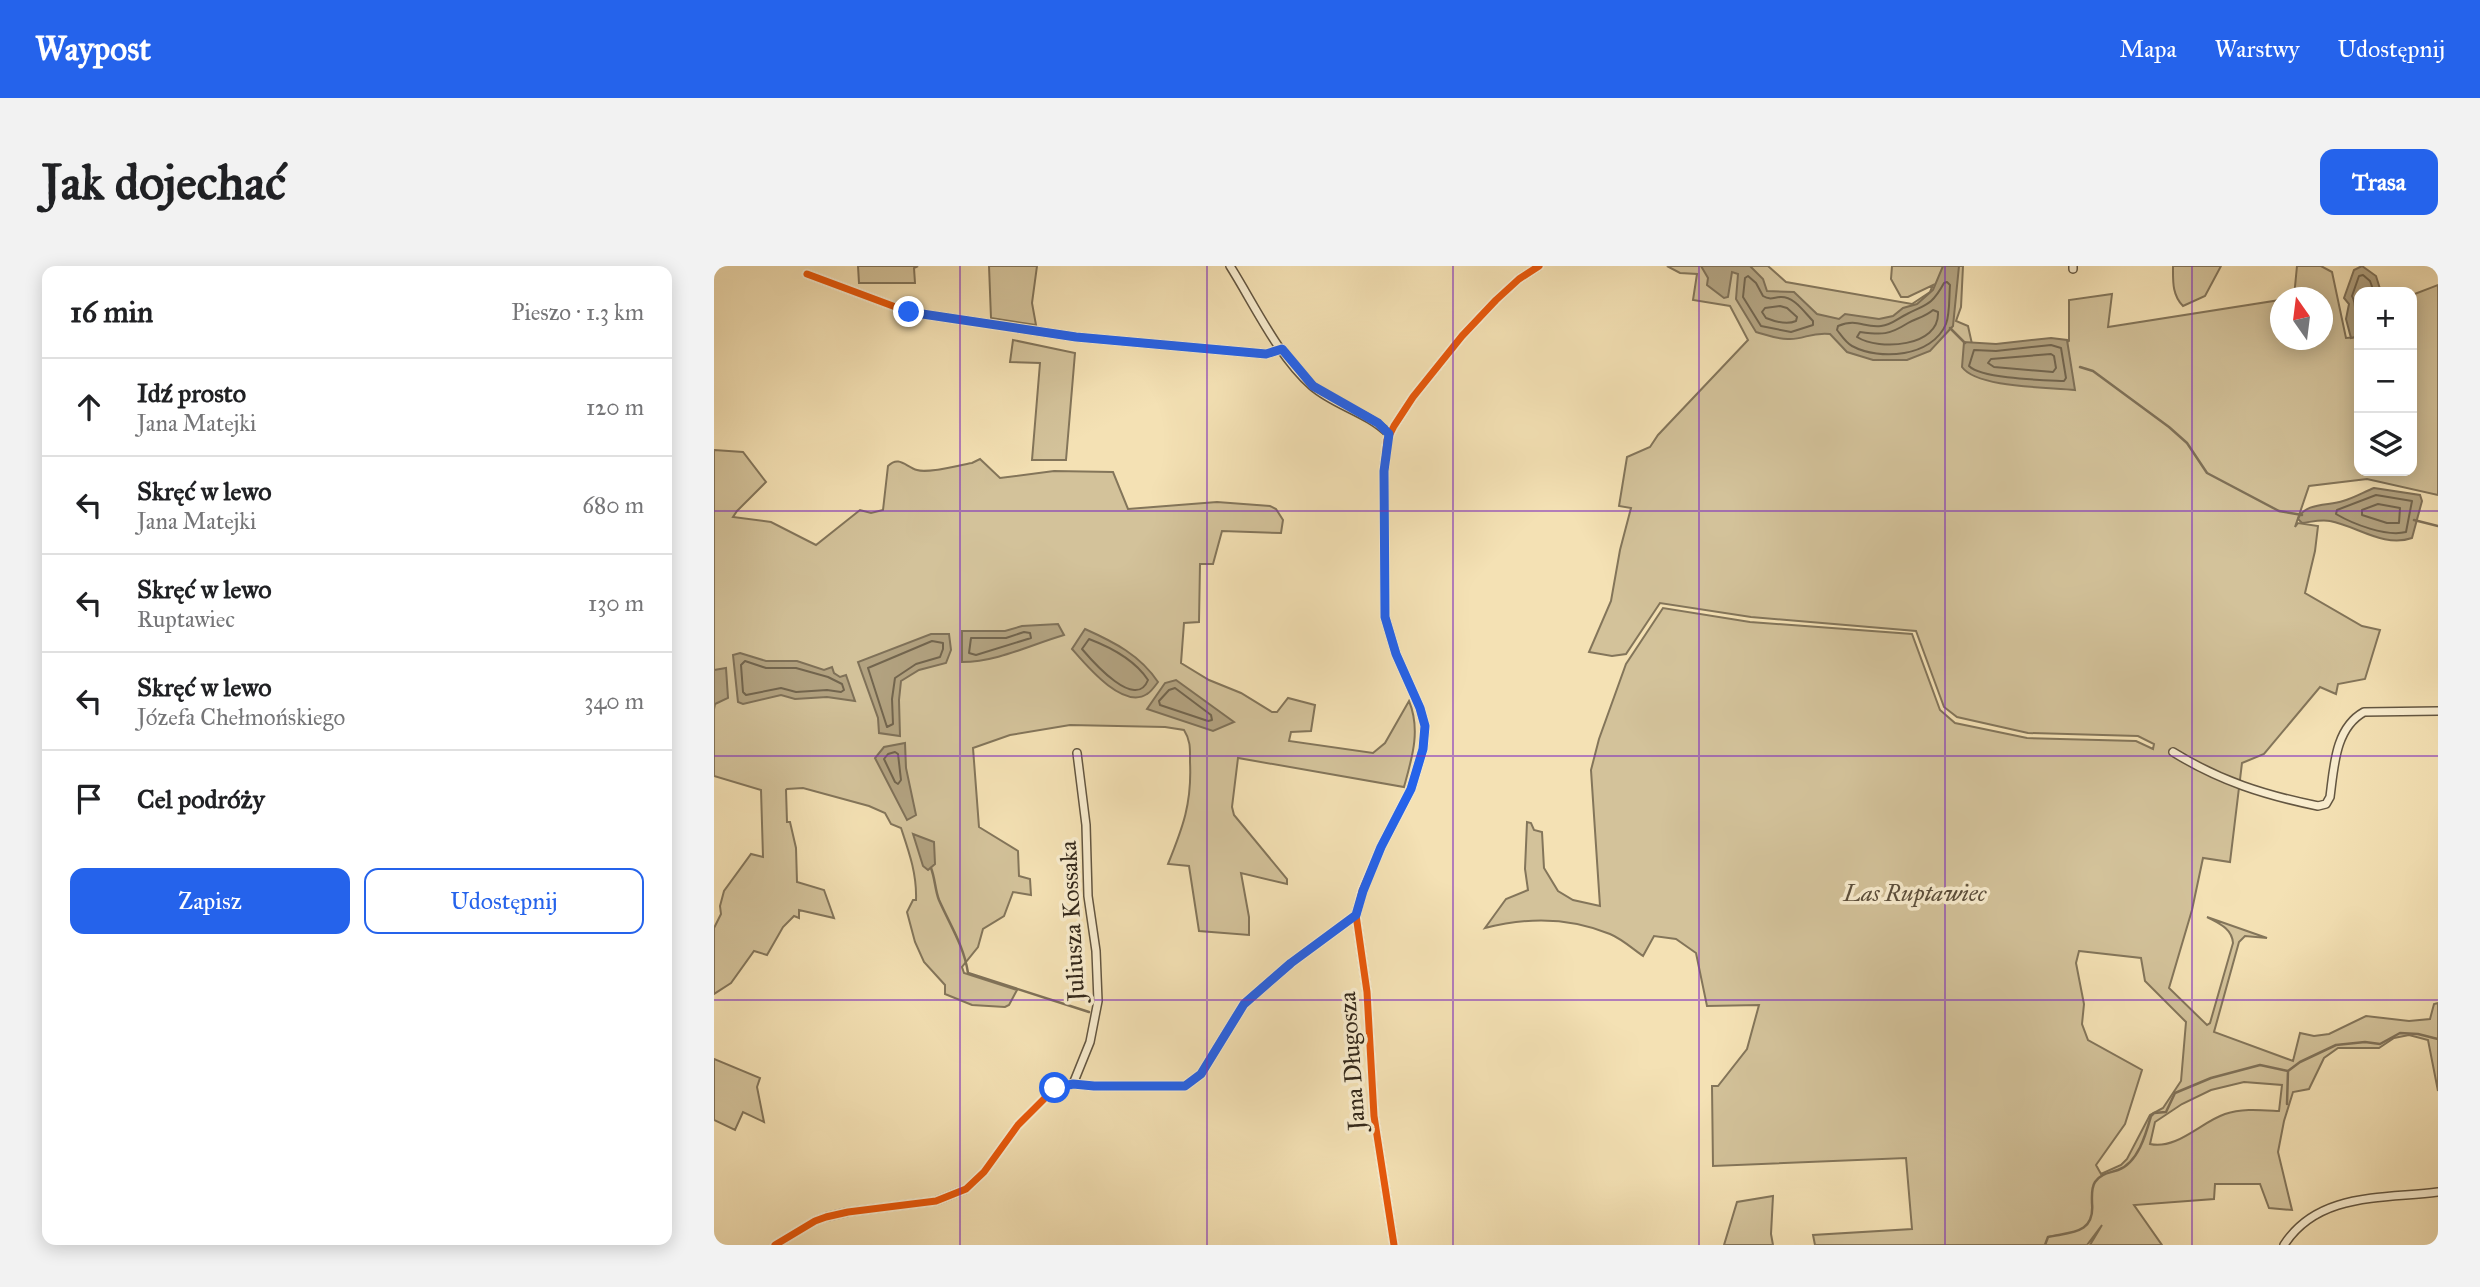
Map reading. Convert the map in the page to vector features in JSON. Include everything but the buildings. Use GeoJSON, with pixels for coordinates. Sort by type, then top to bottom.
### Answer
{"type":"FeatureCollection","features":[{"type":"Feature","properties":{"kind":"street"},"geometry":{"type":"LineString","coordinates":[[1230,266],[1282,349],[1313,386],[1378,423],[1389,434]]}},
{"type":"Feature","properties":{"kind":"street"},"geometry":{"type":"LineString","coordinates":[[775,1245],[826,1217],[936,1201],[966,1189],[984,1172],[1018,1125],[1055,1088],[1073,1084],[1185,1086],[1201,1074],[1244,1004],[1291,963],[1356,915],[1377,858],[1411,789],[1423,749],[1425,726],[1396,654],[1385,617],[1384,471],[1389,434],[1425,381],[1479,317],[1519,279],[1539,266]]}},
{"type":"Feature","properties":{"kind":"street"},"geometry":{"type":"LineString","coordinates":[[807,274],[909,312],[1076,337],[1266,354],[1282,349]]}},
{"type":"Feature","properties":{"kind":"street"},"geometry":{"type":"LineString","coordinates":[[2173,752],[2198,768],[2238,785],[2318,806],[2326,804],[2330,797],[2337,751],[2346,730],[2356,716],[2364,712],[2438,711]]}},
{"type":"Feature","properties":{"kind":"street","name":"Juliusza Kossaka"},"geometry":{"type":"LineString","coordinates":[[1073,1084],[1090,1042],[1098,1001],[1096,951],[1088,896],[1086,825],[1077,753]]}},
{"type":"Feature","properties":{"kind":"street","name":"Jana Długosza"},"geometry":{"type":"LineString","coordinates":[[1356,915],[1367,992],[1374,1116],[1394,1245]]}},
{"type":"Feature","properties":{"kind":"street"},"geometry":{"type":"LineString","coordinates":[[2284,1245],[2307,1220],[2349,1200],[2438,1192]]}},
{"type":"Feature","properties":{"kind":"green space"},"geometry":{"type":"Polygon","coordinates":[[[858,266],[918,266],[914,268],[915,283],[859,283],[858,266]]]}},
{"type":"Feature","properties":{"kind":"green space"},"geometry":{"type":"Polygon","coordinates":[[[989,266],[1037,266],[1032,303],[1036,325],[991,318],[989,266]]]}},
{"type":"Feature","properties":{"kind":"green space","name":"Las Ruptawiec"},"geometry":{"type":"Polygon","coordinates":[[[1667,266],[1768,266],[1786,282],[1912,304],[1930,292],[1933,285],[1908,297],[1901,297],[1891,279],[1892,266],[1963,266],[1961,307],[1956,321],[1968,326],[1972,344],[2061,345],[2069,341],[2069,300],[2112,294],[2108,327],[2270,302],[2270,350],[2333,350],[2333,287],[2295,287],[2297,266],[2321,266],[2332,272],[2346,338],[2354,337],[2354,476],[2417,476],[2417,293],[2438,285],[2438,495],[2367,479],[2309,486],[2295,527],[2298,523],[2318,526],[2305,593],[2362,626],[2380,630],[2365,679],[2338,684],[2336,694],[2320,687],[2264,754],[2242,763],[2230,862],[2203,858],[2192,910],[2169,988],[2207,1025],[2210,1023],[2233,943],[2227,930],[2207,917],[2267,938],[2245,936],[2239,942],[2214,1032],[2293,1061],[2300,1033],[2314,1036],[2329,1034],[2366,1016],[2409,1021],[2430,1019],[2434,1004],[2438,1003],[2438,1091],[2428,1040],[2409,1035],[2394,1038],[2379,1048],[2338,1048],[2324,1058],[2309,1089],[2293,1092],[2278,1152],[2292,1210],[2269,1208],[2260,1184],[2215,1184],[2214,1199],[2134,1205],[2162,1245],[2090,1245],[2102,1225],[2087,1245],[1815,1245],[1813,1235],[1912,1229],[1906,1158],[1713,1166],[1712,1086],[1718,1086],[1747,1049],[1759,1005],[1707,1006],[1696,953],[1676,939],[1654,936],[1643,956],[1614,936],[1579,924],[1548,920],[1485,928],[1506,899],[1528,890],[1525,869],[1527,822],[1531,823],[1534,830],[1542,832],[1544,868],[1558,891],[1573,900],[1600,906],[1591,770],[1599,739],[1626,664],[1663,608],[1750,622],[1912,634],[1940,710],[1955,723],[2027,738],[2136,741],[2153,749],[2154,744],[2138,736],[2028,733],[1957,717],[1944,707],[1916,631],[1751,617],[1660,603],[1626,654],[1612,656],[1589,652],[1611,601],[1631,508],[1619,506],[1627,457],[1650,447],[1658,435],[1748,340],[1730,306],[1693,300],[1697,274],[1680,273],[1667,266]],[[2079,951],[2076,963],[2084,1004],[2082,1024],[2088,1040],[2142,1070],[2125,1124],[2096,1165],[2101,1174],[2121,1165],[2127,1159],[2150,1115],[2163,1108],[2181,1081],[2186,1022],[2145,981],[2141,958],[2079,951]],[[2244,1082],[2211,1090],[2182,1104],[2155,1122],[2150,1144],[2170,1143],[2231,1112],[2279,1111],[2282,1085],[2244,1082]]]}},
{"type":"Feature","properties":{"kind":"green space"},"geometry":{"type":"Polygon","coordinates":[[[2173,266],[2221,266],[2205,296],[2183,306],[2179,302],[2173,282],[2173,266]]]}},
{"type":"Feature","properties":{"kind":"green space"},"geometry":{"type":"Polygon","coordinates":[[[1013,340],[1075,353],[1066,460],[1032,460],[1040,363],[1010,362],[1013,340]]]}},
{"type":"Feature","properties":{"kind":"green space"},"geometry":{"type":"Polygon","coordinates":[[[714,450],[743,452],[766,482],[733,517],[771,522],[816,545],[860,510],[871,513],[883,510],[888,466],[896,462],[928,471],[980,459],[1000,478],[1054,471],[1113,472],[1128,509],[1217,502],[1270,506],[1276,509],[1283,520],[1281,533],[1222,531],[1213,564],[1200,564],[1199,622],[1184,623],[1181,663],[1272,712],[1277,712],[1288,698],[1315,705],[1311,731],[1291,732],[1289,741],[1373,753],[1385,743],[1409,701],[1415,733],[1404,787],[1238,758],[1232,807],[1234,815],[1287,879],[1287,884],[1241,873],[1249,917],[1249,935],[1199,931],[1189,866],[1168,864],[1182,826],[1190,790],[1190,746],[1184,730],[1165,727],[1070,725],[1010,735],[973,748],[979,827],[1018,851],[1019,876],[1030,879],[1031,895],[1013,892],[1004,916],[983,929],[978,947],[962,967],[964,973],[1017,990],[1009,1005],[1005,1007],[972,1005],[945,994],[945,985],[924,962],[907,912],[913,900],[916,900],[916,890],[912,863],[901,828],[891,824],[885,813],[869,806],[803,788],[787,789],[787,822],[790,822],[796,848],[797,882],[824,890],[834,918],[799,910],[799,918],[794,916],[783,927],[767,955],[754,951],[731,983],[714,994],[714,928],[721,914],[724,891],[751,854],[763,857],[761,790],[714,776],[714,450]]]}},
{"type":"Feature","properties":{"kind":"green space"},"geometry":{"type":"Polygon","coordinates":[[[714,1059],[760,1078],[757,1087],[764,1122],[743,1112],[735,1130],[714,1120],[714,1059]]]}},
{"type":"Feature","properties":{"kind":"green space"},"geometry":{"type":"Polygon","coordinates":[[[1773,1196],[1773,1245],[1724,1245],[1737,1202],[1773,1196]]]}},
{"type":"Feature","properties":{"kind":"water"},"geometry":{"type":"Polygon","coordinates":[[[1701,266],[1750,266],[1763,279],[1767,291],[1794,292],[1817,314],[1839,319],[1845,314],[1879,319],[1893,316],[1903,308],[1917,304],[1933,290],[1943,266],[1959,266],[1953,326],[1930,351],[1907,360],[1873,360],[1847,352],[1830,334],[1790,339],[1773,337],[1756,332],[1736,299],[1738,274],[1732,272],[1728,297],[1724,298],[1707,285],[1708,278],[1701,266]]]}},
{"type":"Feature","properties":{"kind":"water"},"geometry":{"type":"Polygon","coordinates":[[[2362,266],[2376,276],[2379,287],[2354,287],[2354,337],[2351,338],[2346,319],[2349,304],[2344,298],[2354,270],[2362,266]]]}},
{"type":"Feature","properties":{"kind":"water"},"geometry":{"type":"Polygon","coordinates":[[[2051,338],[2067,340],[2075,390],[1997,383],[1970,374],[1962,367],[1964,342],[1996,344],[2051,338]]]}},
{"type":"Feature","properties":{"kind":"water"},"geometry":{"type":"Polygon","coordinates":[[[2374,488],[2420,495],[2422,501],[2412,538],[2391,540],[2330,521],[2302,523],[2298,519],[2312,507],[2343,501],[2374,488]]]}},
{"type":"Feature","properties":{"kind":"water"},"geometry":{"type":"Polygon","coordinates":[[[1058,624],[1064,635],[1001,656],[962,662],[962,631],[1005,631],[1022,626],[1058,624]]]}},
{"type":"Feature","properties":{"kind":"water"},"geometry":{"type":"Polygon","coordinates":[[[1085,629],[1135,657],[1158,682],[1147,694],[1137,697],[1127,696],[1106,684],[1072,649],[1085,629]]]}},
{"type":"Feature","properties":{"kind":"water"},"geometry":{"type":"Polygon","coordinates":[[[931,634],[949,634],[951,650],[946,663],[919,670],[901,681],[900,736],[879,733],[878,718],[858,662],[931,634]]]}},
{"type":"Feature","properties":{"kind":"water"},"geometry":{"type":"Polygon","coordinates":[[[740,653],[766,661],[797,661],[824,670],[832,667],[834,673],[840,677],[846,675],[855,701],[827,697],[795,699],[781,695],[743,704],[738,702],[733,655],[740,653]]]}},
{"type":"Feature","properties":{"kind":"water"},"geometry":{"type":"Polygon","coordinates":[[[726,668],[728,698],[715,704],[714,709],[714,670],[726,668]]]}},
{"type":"Feature","properties":{"kind":"water"},"geometry":{"type":"Polygon","coordinates":[[[1176,680],[1234,722],[1213,731],[1147,709],[1165,683],[1176,680]]]}},
{"type":"Feature","properties":{"kind":"water"},"geometry":{"type":"Polygon","coordinates":[[[905,743],[906,768],[916,815],[907,820],[875,758],[884,747],[905,743]]]}},
{"type":"Feature","properties":{"kind":"water"},"geometry":{"type":"Polygon","coordinates":[[[913,834],[934,842],[935,864],[928,870],[923,866],[913,834]]]}},
{"type":"Feature","properties":{"kind":"waterway"},"geometry":{"type":"LineString","coordinates":[[1950,328],[1965,343]]}},
{"type":"Feature","properties":{"kind":"waterway"},"geometry":{"type":"LineString","coordinates":[[2080,367],[2093,371],[2169,427],[2187,443],[2207,473],[2279,511],[2302,515]]}},
{"type":"Feature","properties":{"kind":"waterway"},"geometry":{"type":"LineString","coordinates":[[2414,520],[2438,526]]}},
{"type":"Feature","properties":{"kind":"waterway"},"geometry":{"type":"LineString","coordinates":[[931,868],[939,900],[960,945],[968,973],[1089,1012]]}},
{"type":"Feature","properties":{"kind":"waterway"},"geometry":{"type":"LineString","coordinates":[[2045,1245],[2048,1237],[2080,1230],[2090,1221],[2095,1182],[2131,1161],[2140,1147],[2151,1116],[2154,1113],[2166,1112],[2175,1093],[2211,1078],[2260,1065],[2288,1071],[2300,1062],[2336,1045],[2365,1042],[2380,1044],[2400,1033],[2438,1039]]}},
{"type":"Feature","properties":{"kind":"waterway"},"geometry":{"type":"LineString","coordinates":[[2287,1104],[2288,1071]]}},
{"type":"Feature","properties":{"kind":"cycle path"},"geometry":{"type":"LineString","coordinates":[[775,1245],[826,1217],[936,1201],[966,1189],[984,1172],[1018,1125],[1055,1088],[1073,1084],[1185,1086],[1201,1074],[1244,1004],[1291,963],[1356,915],[1362,891],[1381,847],[1411,789],[1423,749],[1425,726],[1396,654],[1385,617],[1384,471],[1387,440],[1413,397],[1462,336],[1519,279],[1539,266]]}},
{"type":"Feature","properties":{"kind":"cycle path"},"geometry":{"type":"LineString","coordinates":[[807,274],[909,312],[1076,337],[1266,354],[1282,349]]}},
{"type":"Feature","properties":{"kind":"cycle path"},"geometry":{"type":"LineString","coordinates":[[1356,915],[1367,992],[1374,1116],[1394,1245]]}},
{"type":"Feature","properties":{"kind":"route"},"geometry":{"type":"LineString","coordinates":[[909,312],[1076,337],[1266,354],[1282,349],[1313,386],[1378,423],[1389,434],[1384,471],[1385,617],[1396,654],[1425,726],[1418,770],[1398,818],[1381,847],[1356,915],[1291,963],[1244,1004],[1201,1074],[1185,1086],[1073,1084],[1055,1088]]}}]}
